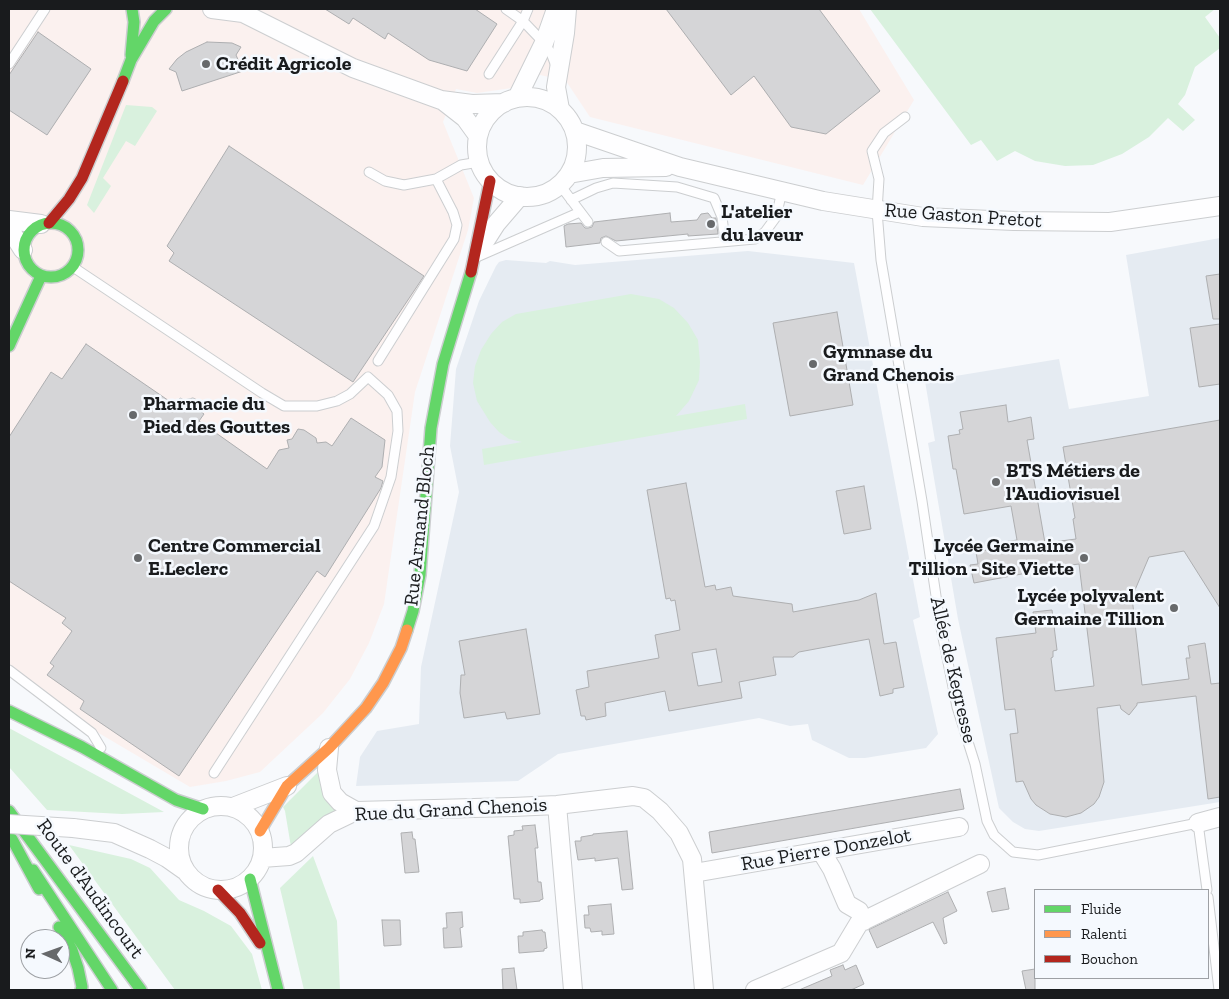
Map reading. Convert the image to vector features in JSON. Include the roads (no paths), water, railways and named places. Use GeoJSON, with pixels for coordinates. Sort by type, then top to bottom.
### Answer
{"type":"FeatureCollection","features":[{"type":"Feature","properties":{"kind":"street"},"geometry":{"type":"LineString","coordinates":[[131,60],[134,22],[132,9]]}},
{"type":"Feature","properties":{"kind":"street"},"geometry":{"type":"LineString","coordinates":[[160,9],[167,9]]}},
{"type":"Feature","properties":{"kind":"street"},"geometry":{"type":"LineString","coordinates":[[23,250],[28,234],[45,223],[69,199],[82,178],[131,60],[154,22],[167,9]]}},
{"type":"Feature","properties":{"kind":"street"},"geometry":{"type":"LineString","coordinates":[[212,9],[240,11],[354,68],[441,100],[472,104],[510,100],[532,97],[547,101],[560,108],[569,119],[575,131],[577,146],[575,160],[565,180],[548,193],[534,196],[520,196],[504,191],[490,181],[479,162],[477,144],[484,122],[492,111],[510,100],[544,43],[556,9]]}},
{"type":"Feature","properties":{"kind":"street"},"geometry":{"type":"LineString","coordinates":[[560,108],[556,87],[566,33],[567,9]]}},
{"type":"Feature","properties":{"kind":"street"},"geometry":{"type":"LineString","coordinates":[[441,100],[465,118],[478,136]]}},
{"type":"Feature","properties":{"kind":"street","name":"Rue Gaston Pretot"},"geometry":{"type":"LineString","coordinates":[[575,131],[680,167],[823,201],[923,217],[1014,221],[1110,222],[1220,206]]}},
{"type":"Feature","properties":{"kind":"street","name":"Rue Gaston Pretot"},"geometry":{"type":"LineString","coordinates":[[565,180],[603,168],[680,167]]}},
{"type":"Feature","properties":{"kind":"street"},"geometry":{"type":"LineString","coordinates":[[9,228],[23,250],[28,266],[41,276],[50,278],[66,273],[73,267],[77,258],[78,249],[73,223],[82,178]]}},
{"type":"Feature","properties":{"kind":"street","name":"Rue Armand Bloch"},"geometry":{"type":"LineString","coordinates":[[260,831],[287,786],[329,748],[366,708],[383,683],[401,648],[413,611],[420,575],[430,428],[442,364],[475,258],[490,181]]}},
{"type":"Feature","properties":{"kind":"street","name":"Rue Armand Bloch"},"geometry":{"type":"LineString","coordinates":[[475,258],[496,224],[520,196]]}},
{"type":"Feature","properties":{"kind":"street"},"geometry":{"type":"LineString","coordinates":[[9,220],[65,226],[73,223]]}},
{"type":"Feature","properties":{"kind":"street"},"geometry":{"type":"LineString","coordinates":[[9,346],[41,276]]}},
{"type":"Feature","properties":{"kind":"street"},"geometry":{"type":"LineString","coordinates":[[9,711],[82,747],[176,800],[203,809]]}},
{"type":"Feature","properties":{"kind":"street"},"geometry":{"type":"LineString","coordinates":[[329,748],[327,770],[332,792],[340,802],[356,811]]}},
{"type":"Feature","properties":{"kind":"street","name":"Rue Armand Bloch"},"geometry":{"type":"LineString","coordinates":[[233,807],[287,786]]}},
{"type":"Feature","properties":{"kind":"street"},"geometry":{"type":"LineString","coordinates":[[557,804],[633,796],[644,798],[660,810],[680,834],[692,859],[704,990]]}},
{"type":"Feature","properties":{"kind":"street","name":"Rue du Grand Chenois"},"geometry":{"type":"LineString","coordinates":[[262,858],[288,856],[296,853],[329,824],[356,811],[557,804],[574,990]]}},
{"type":"Feature","properties":{"kind":"street"},"geometry":{"type":"LineString","coordinates":[[10,833],[73,828],[114,833],[167,858],[204,887],[229,890],[240,886],[250,879],[258,869],[262,858],[263,844],[260,831],[254,820],[244,812],[223,805],[203,809],[190,817],[182,830],[178,844],[179,857],[184,870]]}},
{"type":"Feature","properties":{"kind":"street","name":"Route d'Audincourt"},"geometry":{"type":"LineString","coordinates":[[9,811],[141,990]]}},
{"type":"Feature","properties":{"kind":"street"},"geometry":{"type":"LineString","coordinates":[[1198,823],[1220,817]]}},
{"type":"Feature","properties":{"kind":"street","name":"Rue Pierre Donzelot"},"geometry":{"type":"LineString","coordinates":[[694,873],[959,827]]}},
{"type":"Feature","properties":{"kind":"street","name":"Route d'Audincourt"},"geometry":{"type":"LineString","coordinates":[[10,833],[72,950],[82,989]]}},
{"type":"Feature","properties":{"kind":"street","name":"Route d'Audincourt"},"geometry":{"type":"LineString","coordinates":[[10,833],[112,990]]}},
{"type":"Feature","properties":{"kind":"street"},"geometry":{"type":"LineString","coordinates":[[821,851],[832,869],[847,904],[859,911],[864,921]]}},
{"type":"Feature","properties":{"kind":"street"},"geometry":{"type":"LineString","coordinates":[[755,990],[842,953],[860,923],[980,864]]}},
{"type":"Feature","properties":{"kind":"street"},"geometry":{"type":"LineString","coordinates":[[250,879],[278,990]]}},
{"type":"Feature","properties":{"kind":"street"},"geometry":{"type":"LineString","coordinates":[[218,890],[240,913],[268,955]]}},
{"type":"Feature","properties":{"kind":"lane"},"geometry":{"type":"LineString","coordinates":[[9,64],[45,9]]}},
{"type":"Feature","properties":{"kind":"lane"},"geometry":{"type":"LineString","coordinates":[[506,9],[523,21],[544,43],[551,53],[558,72]]}},
{"type":"Feature","properties":{"kind":"lane"},"geometry":{"type":"LineString","coordinates":[[488,74],[523,21],[528,9]]}},
{"type":"Feature","properties":{"kind":"lane","name":"Allée de Kegresse"},"geometry":{"type":"LineString","coordinates":[[905,118],[884,133],[872,151],[878,179],[877,211],[881,260],[922,501],[940,623],[955,698],[975,764],[987,821],[994,835],[1012,852],[1038,855],[1198,823]]}},
{"type":"Feature","properties":{"kind":"lane"},"geometry":{"type":"LineString","coordinates":[[369,172],[385,180],[404,185],[436,178],[461,165],[479,162]]}},
{"type":"Feature","properties":{"kind":"lane"},"geometry":{"type":"LineString","coordinates":[[378,361],[454,239],[457,225],[453,212],[436,178]]}},
{"type":"Feature","properties":{"kind":"lane"},"geometry":{"type":"LineString","coordinates":[[565,180],[571,200],[588,222]]}},
{"type":"Feature","properties":{"kind":"lane"},"geometry":{"type":"LineString","coordinates":[[571,200],[596,188],[613,183],[677,187],[714,198],[722,217],[726,241]]}},
{"type":"Feature","properties":{"kind":"lane"},"geometry":{"type":"LineString","coordinates":[[606,242],[619,251],[754,239],[765,232],[776,217],[782,192]]}},
{"type":"Feature","properties":{"kind":"lane"},"geometry":{"type":"LineString","coordinates":[[475,258],[580,212]]}},
{"type":"Feature","properties":{"kind":"lane"},"geometry":{"type":"LineString","coordinates":[[73,267],[284,406],[317,406],[337,400],[350,394],[368,377],[388,395],[397,411],[398,432],[391,477],[374,526],[214,773]]}},
{"type":"Feature","properties":{"kind":"lane"},"geometry":{"type":"LineString","coordinates":[[9,670],[92,733],[108,761]]}},
{"type":"Feature","properties":{"kind":"lane"},"geometry":{"type":"LineString","coordinates":[[1198,823],[1207,889]]}},
{"type":"Feature","properties":{"kind":"lane"},"geometry":{"type":"LineString","coordinates":[[1209,906],[1220,990]]}},
{"type":"Feature","properties":{"kind":"place","name":"Crédit Agricole"},"geometry":{"type":"Point","coordinates":[206,64]}},
{"type":"Feature","properties":{"kind":"place","name":"L'atelier du laveur"},"geometry":{"type":"Point","coordinates":[711,224]}},
{"type":"Feature","properties":{"kind":"place","name":"Gymnase du Grand Chenois"},"geometry":{"type":"Point","coordinates":[813,364]}},
{"type":"Feature","properties":{"kind":"place","name":"Pharmacie du Pied des Gouttes"},"geometry":{"type":"Point","coordinates":[133,415]}},
{"type":"Feature","properties":{"kind":"place","name":"BTS Métiers de l'Audiovisuel"},"geometry":{"type":"Point","coordinates":[996,482]}},
{"type":"Feature","properties":{"kind":"place","name":"Centre Commercial E.Leclerc"},"geometry":{"type":"Point","coordinates":[138,558]}},
{"type":"Feature","properties":{"kind":"place","name":"Lycée Germaine Tillion - Site Viette"},"geometry":{"type":"Point","coordinates":[1084,558]}},
{"type":"Feature","properties":{"kind":"place","name":"Lycée polyvalent Germaine Tillion"},"geometry":{"type":"Point","coordinates":[1174,608]}}]}
